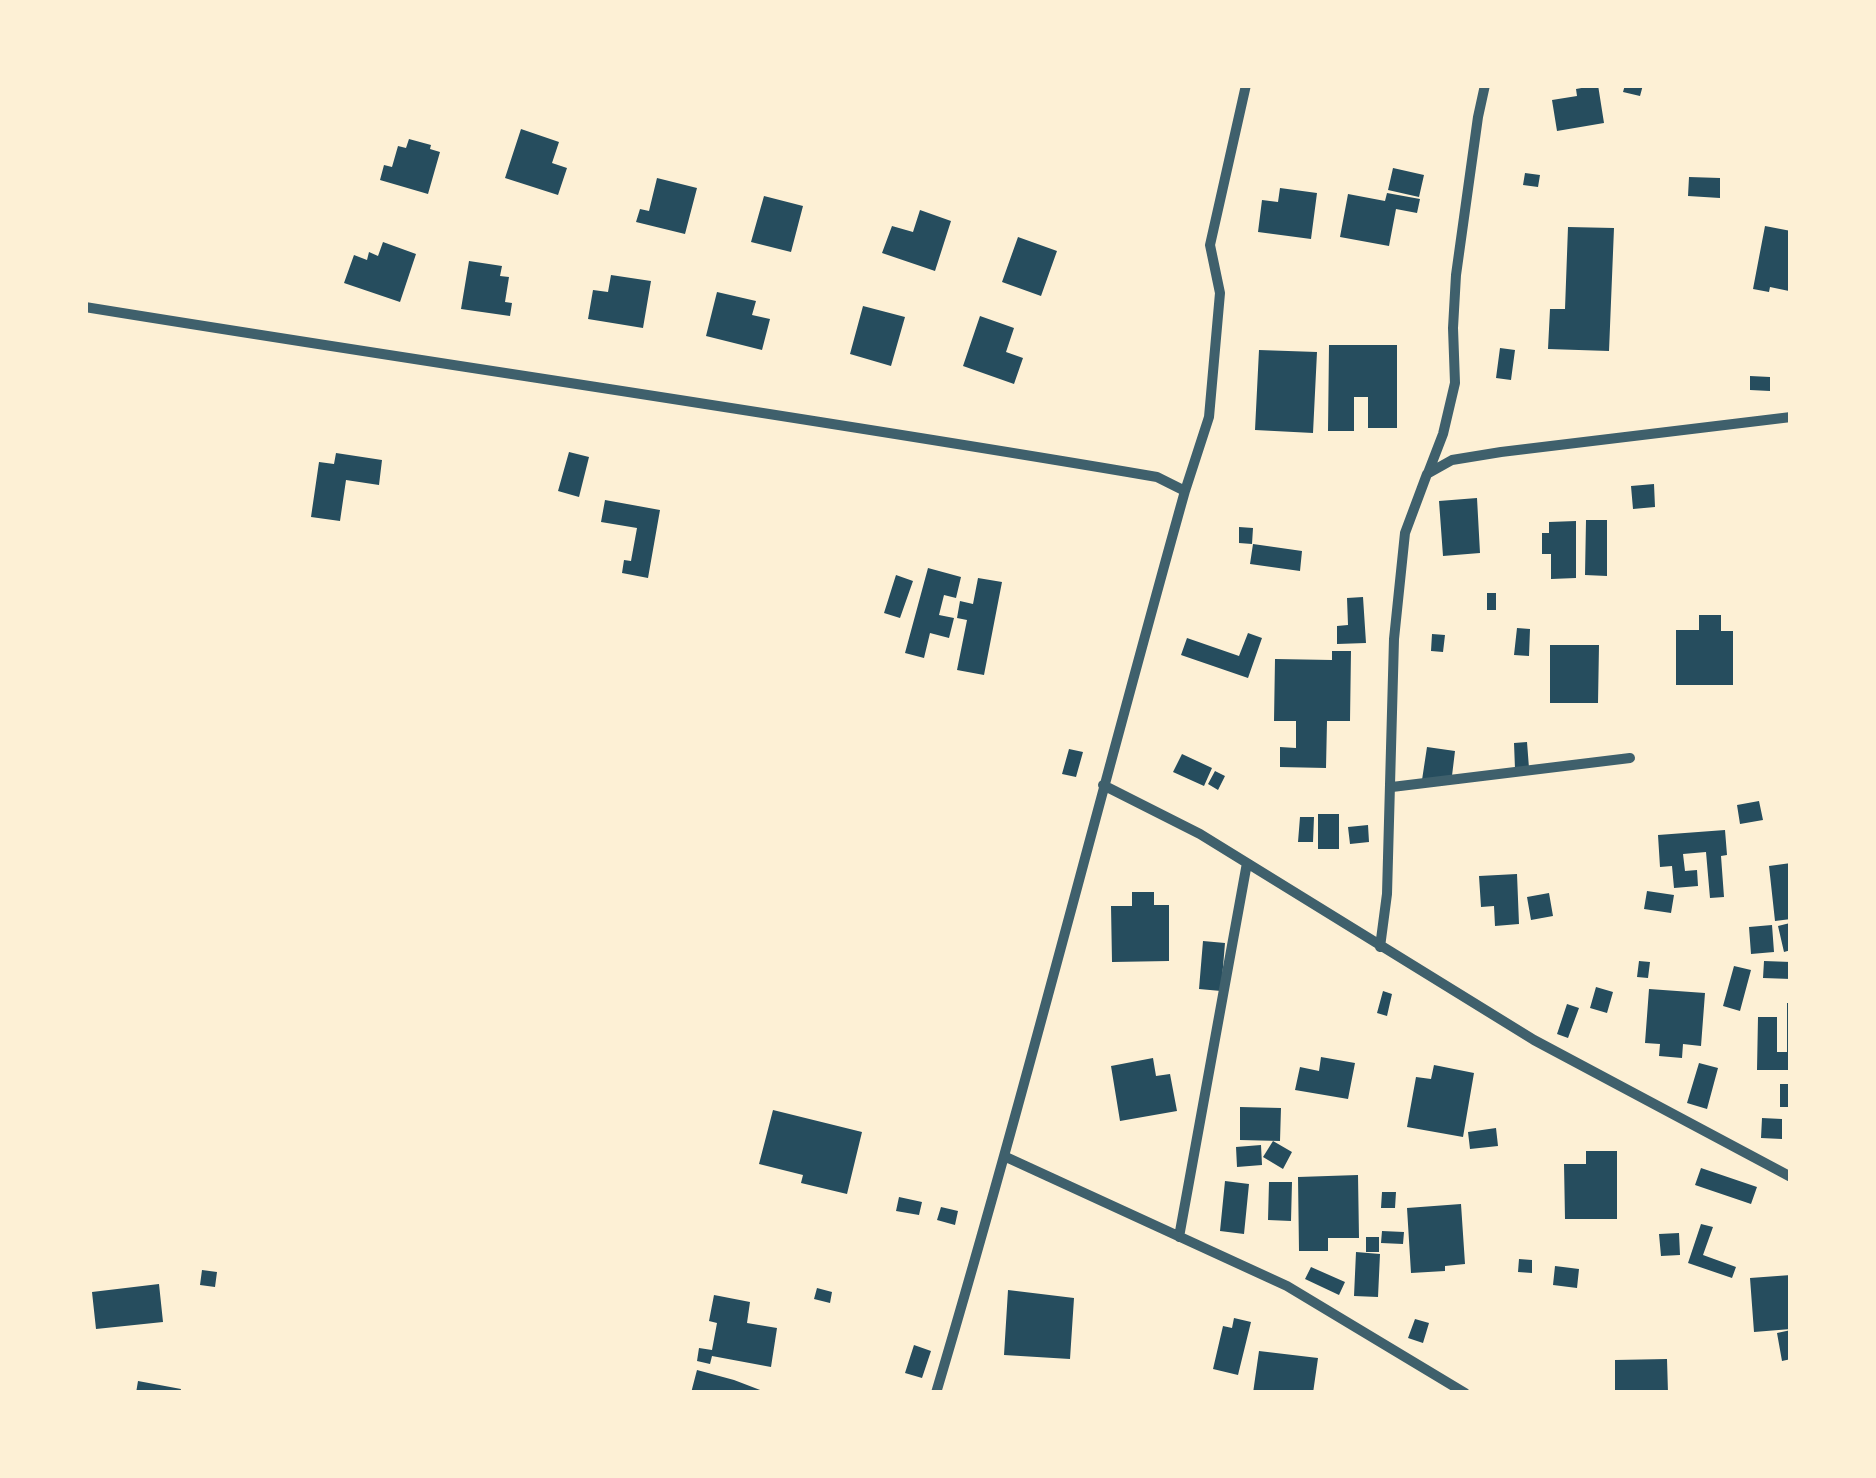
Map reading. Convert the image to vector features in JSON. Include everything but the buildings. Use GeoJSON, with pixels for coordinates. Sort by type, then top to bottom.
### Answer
{"type":"FeatureCollection","features":[{"type":"Feature","properties":{"kind":"street"},"geometry":{"type":"LineString","coordinates":[[936,1393],[1006,1156],[1103,784],[1209,417],[1220,294],[1210,245],[1246,85]]}},
{"type":"Feature","properties":{"kind":"street"},"geometry":{"type":"LineString","coordinates":[[1380,947],[1387,894],[1392,787],[1394,640],[1405,533],[1443,434],[1455,383],[1452,328],[1456,276],[1486,85]]}},
{"type":"Feature","properties":{"kind":"street"},"geometry":{"type":"LineString","coordinates":[[85,306],[424,362],[883,430],[1157,477],[1185,491]]}},
{"type":"Feature","properties":{"kind":"street"},"geometry":{"type":"LineString","coordinates":[[1427,474],[1452,460],[1469,457],[1791,417]]}},
{"type":"Feature","properties":{"kind":"street"},"geometry":{"type":"LineString","coordinates":[[1392,787],[1630,758]]}},
{"type":"Feature","properties":{"kind":"street"},"geometry":{"type":"LineString","coordinates":[[1103,784],[1200,834],[1534,1040],[1791,1178]]}},
{"type":"Feature","properties":{"kind":"street"},"geometry":{"type":"LineString","coordinates":[[1179,1237],[1247,863]]}},
{"type":"Feature","properties":{"kind":"street"},"geometry":{"type":"LineString","coordinates":[[1006,1156],[1287,1286],[1464,1393]]}}]}
